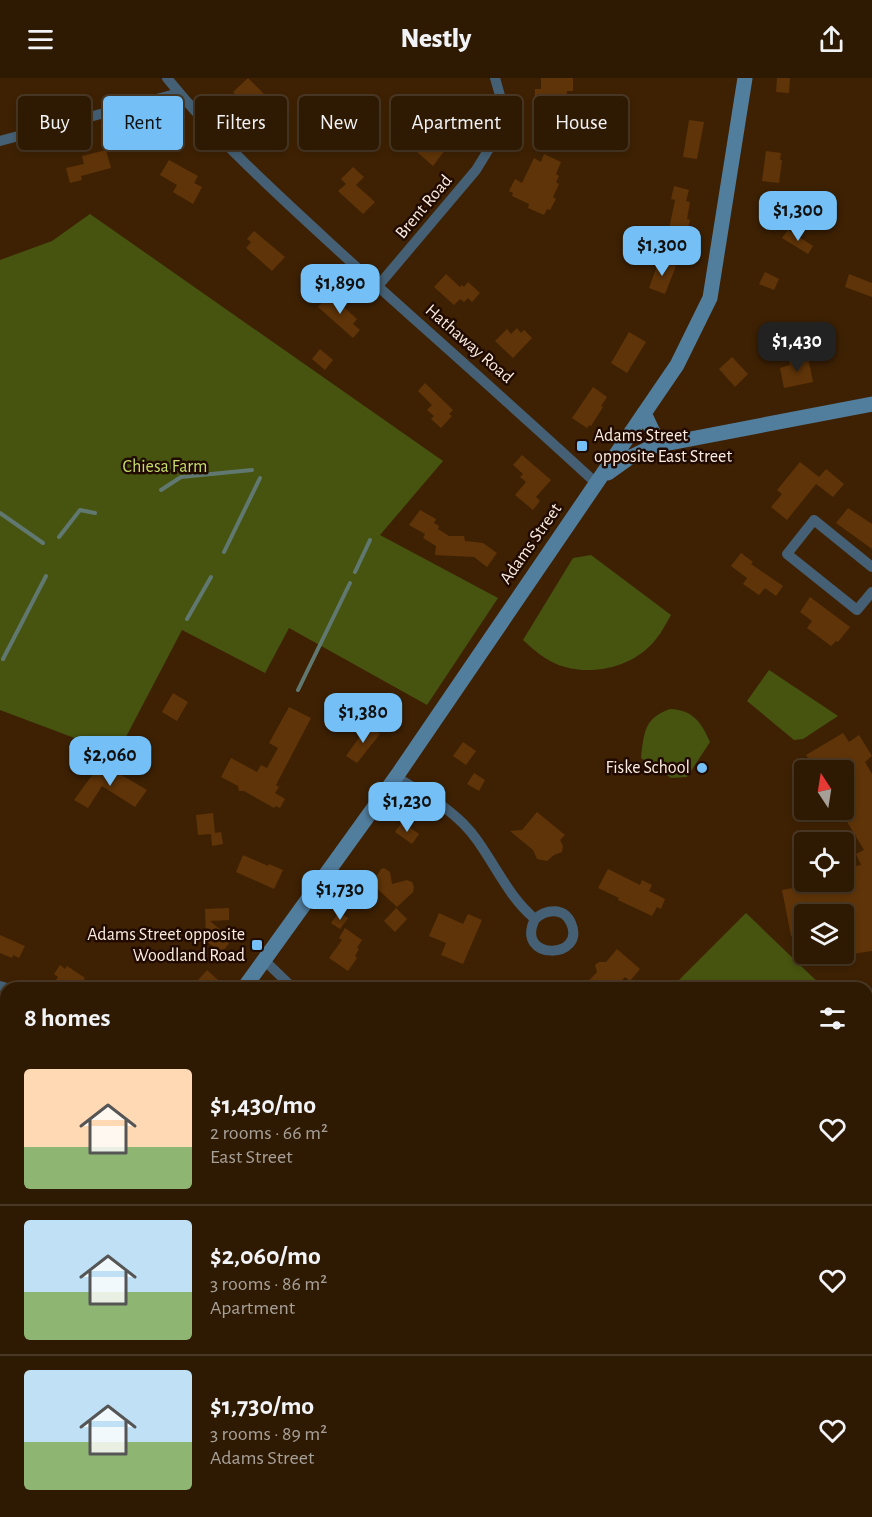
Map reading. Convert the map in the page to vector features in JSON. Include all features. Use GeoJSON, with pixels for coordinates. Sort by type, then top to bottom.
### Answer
{"type":"FeatureCollection","features":[{"type":"Feature","properties":{"kind":"main road","name":"Adams Street"},"geometry":{"type":"LineString","coordinates":[[248,982],[396,777],[677,365],[710,298],[745,78]]}},
{"type":"Feature","properties":{"kind":"main road"},"geometry":{"type":"LineString","coordinates":[[596,483],[629,458],[659,445],[872,404]]}},
{"type":"Feature","properties":{"kind":"main road"},"geometry":{"type":"LineString","coordinates":[[644,413],[659,445]]}},
{"type":"Feature","properties":{"kind":"street","name":"Hathaway Road"},"geometry":{"type":"LineString","coordinates":[[166,78],[246,163],[596,483]]}},
{"type":"Feature","properties":{"kind":"street","name":"Brent Road"},"geometry":{"type":"LineString","coordinates":[[378,286],[476,170],[495,139],[503,106],[495,78]]}},
{"type":"Feature","properties":{"kind":"street"},"geometry":{"type":"LineString","coordinates":[[0,141],[179,93]]}},
{"type":"Feature","properties":{"kind":"street"},"geometry":{"type":"LineString","coordinates":[[872,567],[814,520],[787,554],[857,610],[872,592]]}},
{"type":"Feature","properties":{"kind":"street"},"geometry":{"type":"LineString","coordinates":[[396,777],[439,802],[470,831],[516,901],[535,919]]}},
{"type":"Feature","properties":{"kind":"street"},"geometry":{"type":"LineString","coordinates":[[264,960],[287,982]]}},
{"type":"Feature","properties":{"kind":"green space","name":"Chiesa Farm"},"geometry":{"type":"Polygon","coordinates":[[[90,214],[443,461],[380,535],[498,598],[427,705],[289,628],[265,673],[182,630],[117,754],[0,710],[0,260],[52,241],[90,214]]]}},
{"type":"Feature","properties":{"kind":"green space"},"geometry":{"type":"Polygon","coordinates":[[[591,555],[671,615],[656,639],[633,659],[604,669],[573,669],[545,658],[523,640],[573,558],[591,555]]]}},
{"type":"Feature","properties":{"kind":"green space"},"geometry":{"type":"Polygon","coordinates":[[[769,670],[838,716],[803,739],[794,740],[747,701],[769,670]]]}},
{"type":"Feature","properties":{"kind":"green space"},"geometry":{"type":"Polygon","coordinates":[[[670,709],[685,712],[695,718],[710,742],[687,777],[671,778],[641,758],[647,727],[655,717],[670,709]]]}},
{"type":"Feature","properties":{"kind":"green space"},"geometry":{"type":"Polygon","coordinates":[[[746,913],[794,959],[794,964],[799,964],[818,982],[677,982],[746,913]]]}},
{"type":"Feature","properties":{"kind":"building"},"geometry":{"type":"Polygon","coordinates":[[[248,78],[266,96],[237,96],[233,92],[248,78]]]}},
{"type":"Feature","properties":{"kind":"building"},"geometry":{"type":"Polygon","coordinates":[[[541,78],[573,78],[573,91],[567,91],[567,96],[535,96],[535,89],[541,89],[541,78]]]}},
{"type":"Feature","properties":{"kind":"building"},"geometry":{"type":"Polygon","coordinates":[[[777,78],[790,78],[789,93],[776,92],[777,78]]]}},
{"type":"Feature","properties":{"kind":"building"},"geometry":{"type":"Polygon","coordinates":[[[689,120],[704,122],[697,159],[683,157],[689,120]]]}},
{"type":"Feature","properties":{"kind":"building"},"geometry":{"type":"Polygon","coordinates":[[[106,150],[111,168],[81,176],[82,180],[70,183],[66,168],[84,164],[82,156],[106,150]]]}},
{"type":"Feature","properties":{"kind":"building"},"geometry":{"type":"Polygon","coordinates":[[[415,150],[445,150],[433,166],[415,150]]]}},
{"type":"Feature","properties":{"kind":"building"},"geometry":{"type":"Polygon","coordinates":[[[766,151],[781,153],[779,183],[762,181],[766,151]]]}},
{"type":"Feature","properties":{"kind":"building"},"geometry":{"type":"Polygon","coordinates":[[[544,154],[561,162],[556,174],[559,176],[556,182],[559,184],[553,197],[556,199],[544,215],[528,208],[529,204],[512,196],[513,193],[509,191],[515,179],[522,183],[534,158],[541,162],[544,154]]]}},
{"type":"Feature","properties":{"kind":"building"},"geometry":{"type":"Polygon","coordinates":[[[169,160],[198,176],[194,183],[202,187],[193,204],[173,192],[177,185],[160,175],[169,160]]]}},
{"type":"Feature","properties":{"kind":"building"},"geometry":{"type":"Polygon","coordinates":[[[353,167],[364,177],[356,185],[375,202],[363,214],[338,191],[346,184],[341,179],[353,167]]]}},
{"type":"Feature","properties":{"kind":"building"},"geometry":{"type":"Polygon","coordinates":[[[674,186],[689,190],[686,201],[690,202],[687,219],[690,220],[687,231],[680,230],[678,236],[668,234],[675,200],[671,199],[674,186]]]}},
{"type":"Feature","properties":{"kind":"building"},"geometry":{"type":"Polygon","coordinates":[[[788,230],[813,246],[808,254],[782,238],[788,230]]]}},
{"type":"Feature","properties":{"kind":"building"},"geometry":{"type":"Polygon","coordinates":[[[254,231],[285,257],[272,271],[246,248],[251,242],[247,239],[254,231]]]}},
{"type":"Feature","properties":{"kind":"building"},"geometry":{"type":"Polygon","coordinates":[[[659,260],[676,266],[665,294],[649,288],[659,260]]]}},
{"type":"Feature","properties":{"kind":"building"},"geometry":{"type":"Polygon","coordinates":[[[765,272],[779,279],[774,290],[759,284],[765,272]]]}},
{"type":"Feature","properties":{"kind":"building"},"geometry":{"type":"Polygon","coordinates":[[[446,274],[460,287],[462,285],[464,287],[468,282],[480,293],[472,302],[468,298],[464,302],[460,299],[454,305],[434,287],[446,274]]]}},
{"type":"Feature","properties":{"kind":"building"},"geometry":{"type":"Polygon","coordinates":[[[849,274],[872,283],[872,297],[845,287],[849,274]]]}},
{"type":"Feature","properties":{"kind":"building"},"geometry":{"type":"Polygon","coordinates":[[[329,294],[357,319],[353,324],[360,330],[353,338],[318,307],[329,294]]]}},
{"type":"Feature","properties":{"kind":"building"},"geometry":{"type":"Polygon","coordinates":[[[517,328],[521,333],[524,330],[532,338],[513,358],[495,341],[507,329],[511,334],[517,328]]]}},
{"type":"Feature","properties":{"kind":"building"},"geometry":{"type":"Polygon","coordinates":[[[629,332],[646,342],[627,373],[611,363],[629,332]]]}},
{"type":"Feature","properties":{"kind":"building"},"geometry":{"type":"Polygon","coordinates":[[[320,349],[333,360],[325,370],[312,359],[320,349]]]}},
{"type":"Feature","properties":{"kind":"building"},"geometry":{"type":"Polygon","coordinates":[[[732,357],[748,374],[735,387],[719,369],[732,357]]]}},
{"type":"Feature","properties":{"kind":"building"},"geometry":{"type":"Polygon","coordinates":[[[808,357],[813,382],[784,388],[780,368],[790,365],[789,361],[808,357]]]}},
{"type":"Feature","properties":{"kind":"building"},"geometry":{"type":"Polygon","coordinates":[[[425,383],[453,410],[449,414],[452,416],[441,428],[431,419],[434,416],[427,410],[432,405],[418,391],[425,383]]]}},
{"type":"Feature","properties":{"kind":"building"},"geometry":{"type":"Polygon","coordinates":[[[593,387],[607,397],[591,426],[587,428],[572,418],[593,387]]]}},
{"type":"Feature","properties":{"kind":"building"},"geometry":{"type":"Polygon","coordinates":[[[522,455],[551,480],[536,497],[540,501],[533,510],[515,495],[526,482],[520,477],[523,474],[513,465],[522,455]]]}},
{"type":"Feature","properties":{"kind":"building"},"geometry":{"type":"Polygon","coordinates":[[[800,462],[819,477],[826,469],[844,484],[833,497],[816,484],[787,520],[771,507],[782,494],[777,490],[800,462]]]}},
{"type":"Feature","properties":{"kind":"building"},"geometry":{"type":"Polygon","coordinates":[[[848,508],[872,524],[872,549],[836,523],[848,508]]]}},
{"type":"Feature","properties":{"kind":"building"},"geometry":{"type":"Polygon","coordinates":[[[420,510],[436,519],[434,523],[439,526],[438,529],[449,536],[464,536],[465,541],[483,543],[497,553],[487,567],[474,557],[435,555],[436,546],[423,538],[425,534],[409,525],[420,510]]]}},
{"type":"Feature","properties":{"kind":"building"},"geometry":{"type":"Polygon","coordinates":[[[741,553],[753,562],[751,564],[783,586],[776,596],[765,588],[759,595],[743,584],[747,578],[731,566],[741,553]]]}},
{"type":"Feature","properties":{"kind":"building"},"geometry":{"type":"Polygon","coordinates":[[[810,597],[850,627],[838,642],[836,641],[831,646],[807,628],[812,621],[800,612],[810,597]]]}},
{"type":"Feature","properties":{"kind":"building"},"geometry":{"type":"Polygon","coordinates":[[[173,693],[188,702],[177,721],[162,712],[173,693]]]}},
{"type":"Feature","properties":{"kind":"building"},"geometry":{"type":"Polygon","coordinates":[[[289,707],[311,718],[276,785],[279,787],[275,793],[285,799],[280,808],[276,806],[274,808],[244,791],[239,791],[238,786],[221,777],[231,758],[257,772],[261,765],[267,768],[278,748],[269,743],[289,707]]]}},
{"type":"Feature","properties":{"kind":"building"},"geometry":{"type":"Polygon","coordinates":[[[368,725],[380,734],[357,763],[346,756],[368,725]]]}},
{"type":"Feature","properties":{"kind":"building"},"geometry":{"type":"Polygon","coordinates":[[[843,733],[849,742],[859,735],[872,756],[865,762],[872,774],[872,951],[854,954],[854,904],[794,904],[794,936],[791,936],[782,890],[794,888],[794,892],[854,892],[854,866],[861,865],[856,854],[864,850],[846,820],[854,820],[854,760],[809,760],[806,755],[843,733]]]}},
{"type":"Feature","properties":{"kind":"building"},"geometry":{"type":"Polygon","coordinates":[[[463,742],[476,751],[466,765],[453,756],[463,742]]]}},
{"type":"Feature","properties":{"kind":"building"},"geometry":{"type":"Polygon","coordinates":[[[101,763],[147,790],[135,807],[102,786],[88,808],[74,800],[101,763]]]}},
{"type":"Feature","properties":{"kind":"building"},"geometry":{"type":"Polygon","coordinates":[[[474,773],[485,780],[479,791],[467,784],[474,773]]]}},
{"type":"Feature","properties":{"kind":"building"},"geometry":{"type":"Polygon","coordinates":[[[537,812],[565,835],[560,840],[563,846],[562,852],[547,861],[537,859],[533,850],[510,831],[522,830],[537,812]]]}},
{"type":"Feature","properties":{"kind":"building"},"geometry":{"type":"Polygon","coordinates":[[[213,813],[215,833],[221,832],[223,844],[212,846],[211,834],[198,835],[196,815],[213,813]]]}},
{"type":"Feature","properties":{"kind":"building"},"geometry":{"type":"Polygon","coordinates":[[[402,822],[419,834],[412,844],[395,832],[402,822]]]}},
{"type":"Feature","properties":{"kind":"building"},"geometry":{"type":"Polygon","coordinates":[[[243,855],[283,870],[274,889],[236,872],[243,855]]]}},
{"type":"Feature","properties":{"kind":"building"},"geometry":{"type":"Polygon","coordinates":[[[384,868],[390,872],[392,884],[407,880],[412,882],[414,887],[413,892],[397,907],[372,884],[384,868]]]}},
{"type":"Feature","properties":{"kind":"building"},"geometry":{"type":"Polygon","coordinates":[[[608,869],[640,885],[642,880],[652,885],[649,891],[665,899],[661,909],[657,907],[652,916],[598,888],[608,869]]]}},
{"type":"Feature","properties":{"kind":"building"},"geometry":{"type":"Polygon","coordinates":[[[229,908],[229,920],[210,921],[232,940],[221,953],[206,941],[205,909],[229,908]]]}},
{"type":"Feature","properties":{"kind":"building"},"geometry":{"type":"Polygon","coordinates":[[[396,908],[407,919],[395,932],[384,921],[396,908]]]}},
{"type":"Feature","properties":{"kind":"building"},"geometry":{"type":"Polygon","coordinates":[[[339,912],[348,918],[340,929],[331,923],[339,912]]]}},
{"type":"Feature","properties":{"kind":"building"},"geometry":{"type":"Polygon","coordinates":[[[439,913],[463,924],[468,914],[482,920],[463,964],[441,955],[446,943],[429,936],[439,913]]]}},
{"type":"Feature","properties":{"kind":"building"},"geometry":{"type":"Polygon","coordinates":[[[345,928],[362,940],[357,948],[359,949],[355,956],[357,958],[348,971],[329,958],[342,940],[339,938],[345,928]]]}},
{"type":"Feature","properties":{"kind":"building"},"geometry":{"type":"Polygon","coordinates":[[[0,935],[25,946],[19,958],[0,953],[0,935]]]}},
{"type":"Feature","properties":{"kind":"building"},"geometry":{"type":"Polygon","coordinates":[[[617,949],[640,969],[630,981],[625,977],[620,982],[588,982],[597,972],[595,965],[599,962],[606,962],[617,949]]]}},
{"type":"Feature","properties":{"kind":"building"},"geometry":{"type":"Polygon","coordinates":[[[60,965],[65,969],[67,966],[85,978],[82,982],[59,982],[56,980],[58,977],[54,974],[60,965]]]}},
{"type":"Feature","properties":{"kind":"building"},"geometry":{"type":"Polygon","coordinates":[[[207,970],[219,981],[218,982],[196,982],[207,970]]]}},
{"type":"Feature","properties":{"kind":"waterway"},"geometry":{"type":"LineString","coordinates":[[161,490],[181,477],[252,470]]}},
{"type":"Feature","properties":{"kind":"waterway"},"geometry":{"type":"LineString","coordinates":[[224,552],[260,478]]}},
{"type":"Feature","properties":{"kind":"waterway"},"geometry":{"type":"LineString","coordinates":[[59,537],[80,510],[95,513]]}},
{"type":"Feature","properties":{"kind":"waterway"},"geometry":{"type":"LineString","coordinates":[[0,513],[43,543]]}},
{"type":"Feature","properties":{"kind":"waterway"},"geometry":{"type":"LineString","coordinates":[[355,572],[370,540]]}},
{"type":"Feature","properties":{"kind":"waterway"},"geometry":{"type":"LineString","coordinates":[[3,659],[46,576]]}},
{"type":"Feature","properties":{"kind":"waterway"},"geometry":{"type":"LineString","coordinates":[[187,619],[211,577]]}},
{"type":"Feature","properties":{"kind":"waterway"},"geometry":{"type":"LineString","coordinates":[[298,690],[350,583]]}},
{"type":"Feature","properties":{"kind":"place","name":"Adams Street opposite East Street"},"geometry":{"type":"Point","coordinates":[582,446]}},
{"type":"Feature","properties":{"kind":"place","name":"Fiske School"},"geometry":{"type":"Point","coordinates":[702,768]}},
{"type":"Feature","properties":{"kind":"place","name":"Adams Street opposite Woodland Road"},"geometry":{"type":"Point","coordinates":[257,945]}}]}
